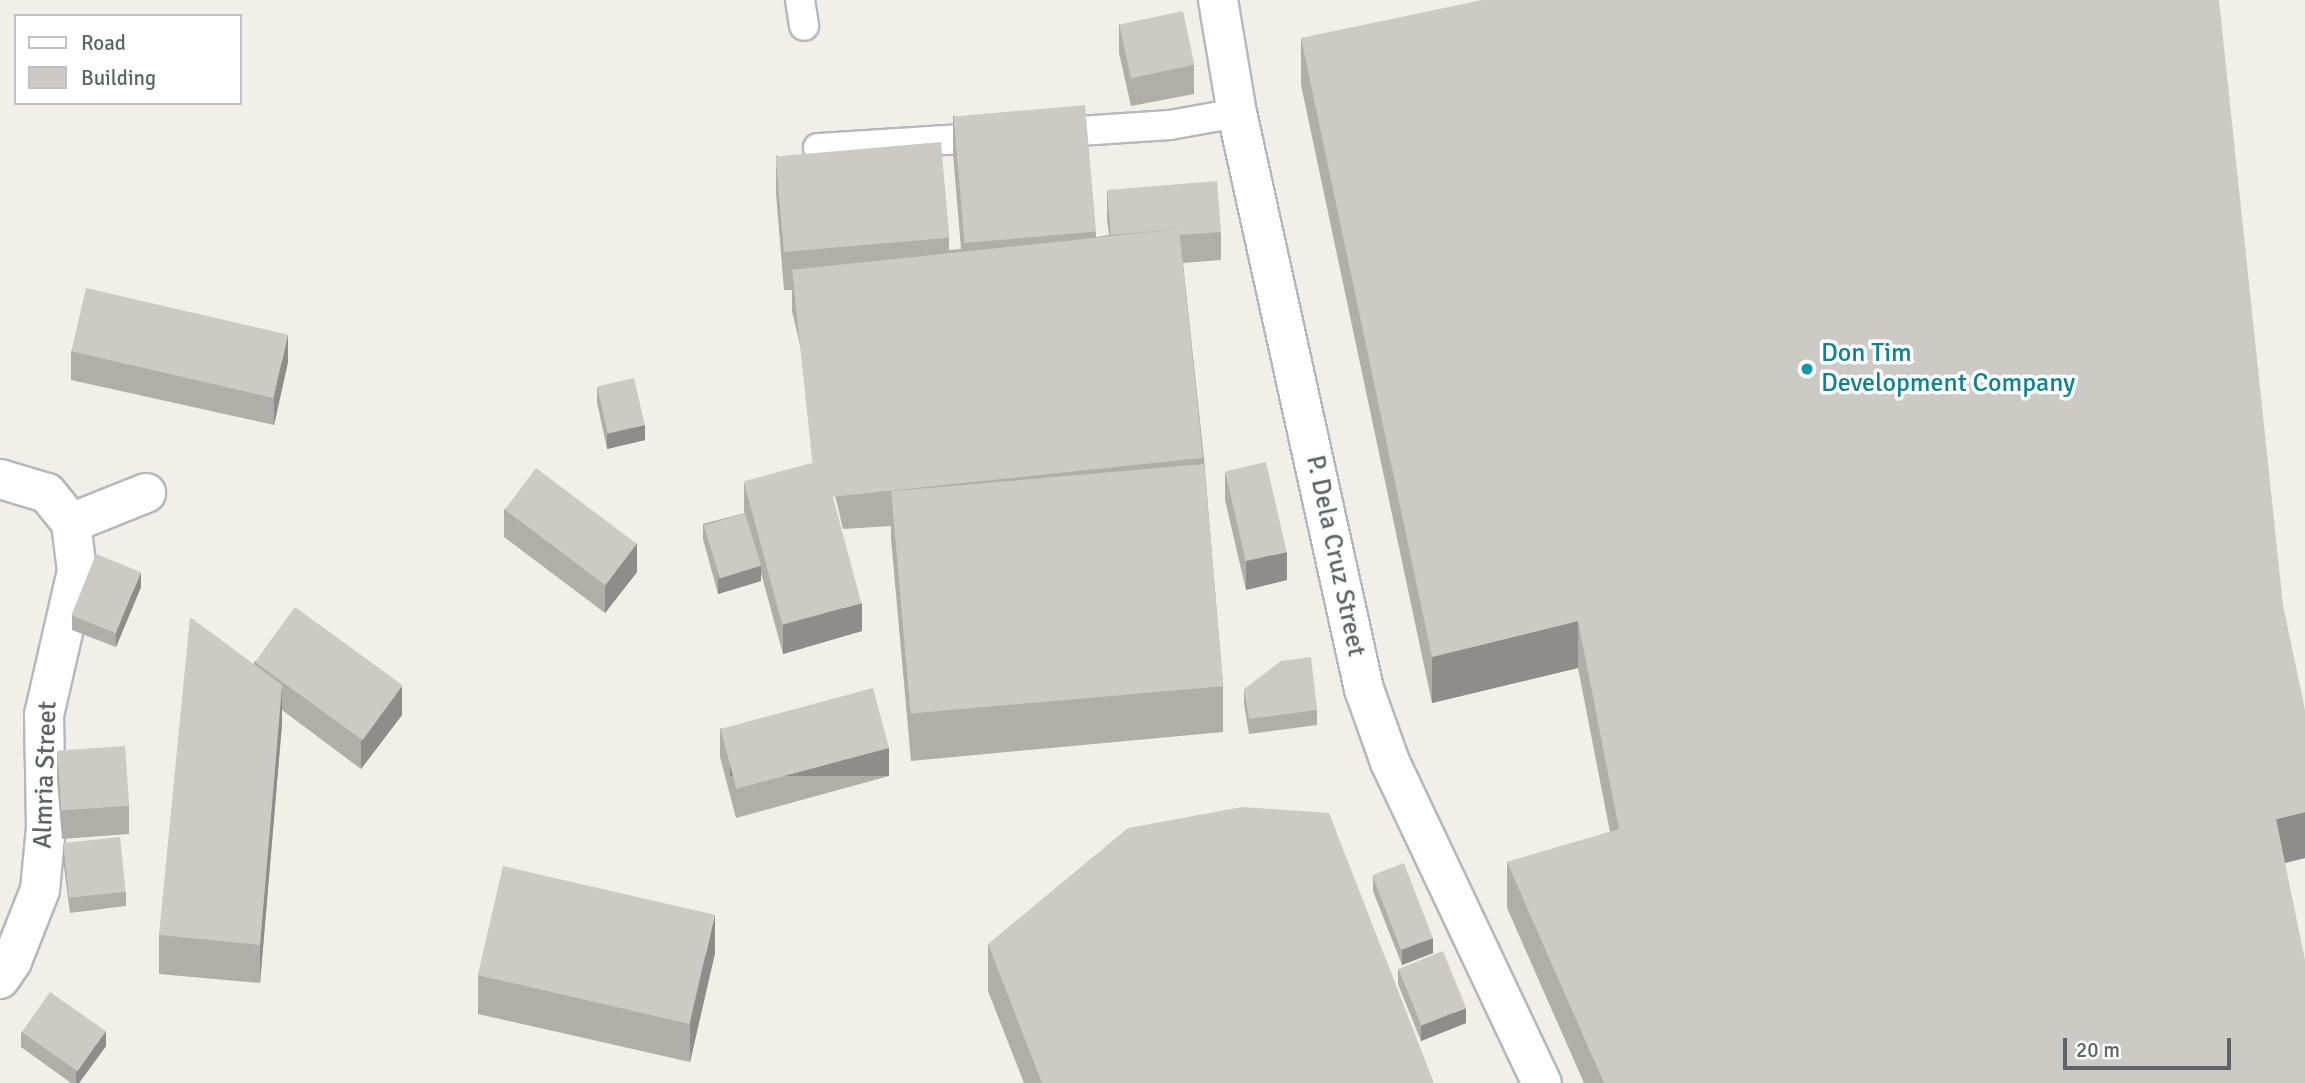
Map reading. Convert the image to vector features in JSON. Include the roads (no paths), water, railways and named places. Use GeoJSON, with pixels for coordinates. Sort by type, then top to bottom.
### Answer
{"type":"FeatureCollection","features":[{"type":"Feature","properties":{"kind":"street","name":"P. Dela Cruz Street"},"geometry":{"type":"LineString","coordinates":[[1218,0],[1237,113],[1364,688],[1390,762],[1542,1083]]}},
{"type":"Feature","properties":{"kind":"street"},"geometry":{"type":"LineString","coordinates":[[0,479],[47,493],[71,523],[146,493]]}},
{"type":"Feature","properties":{"kind":"street","name":"Almria Street"},"geometry":{"type":"LineString","coordinates":[[0,979],[12,961],[40,890],[46,828],[44,715],[77,571],[71,523]]}},
{"type":"Feature","properties":{"kind":"lane"},"geometry":{"type":"LineString","coordinates":[[818,148],[1170,125],[1237,113]]}},
{"type":"Feature","properties":{"kind":"place","name":"Don Tim Development Company"},"geometry":{"type":"Point","coordinates":[1807,369]}}]}
